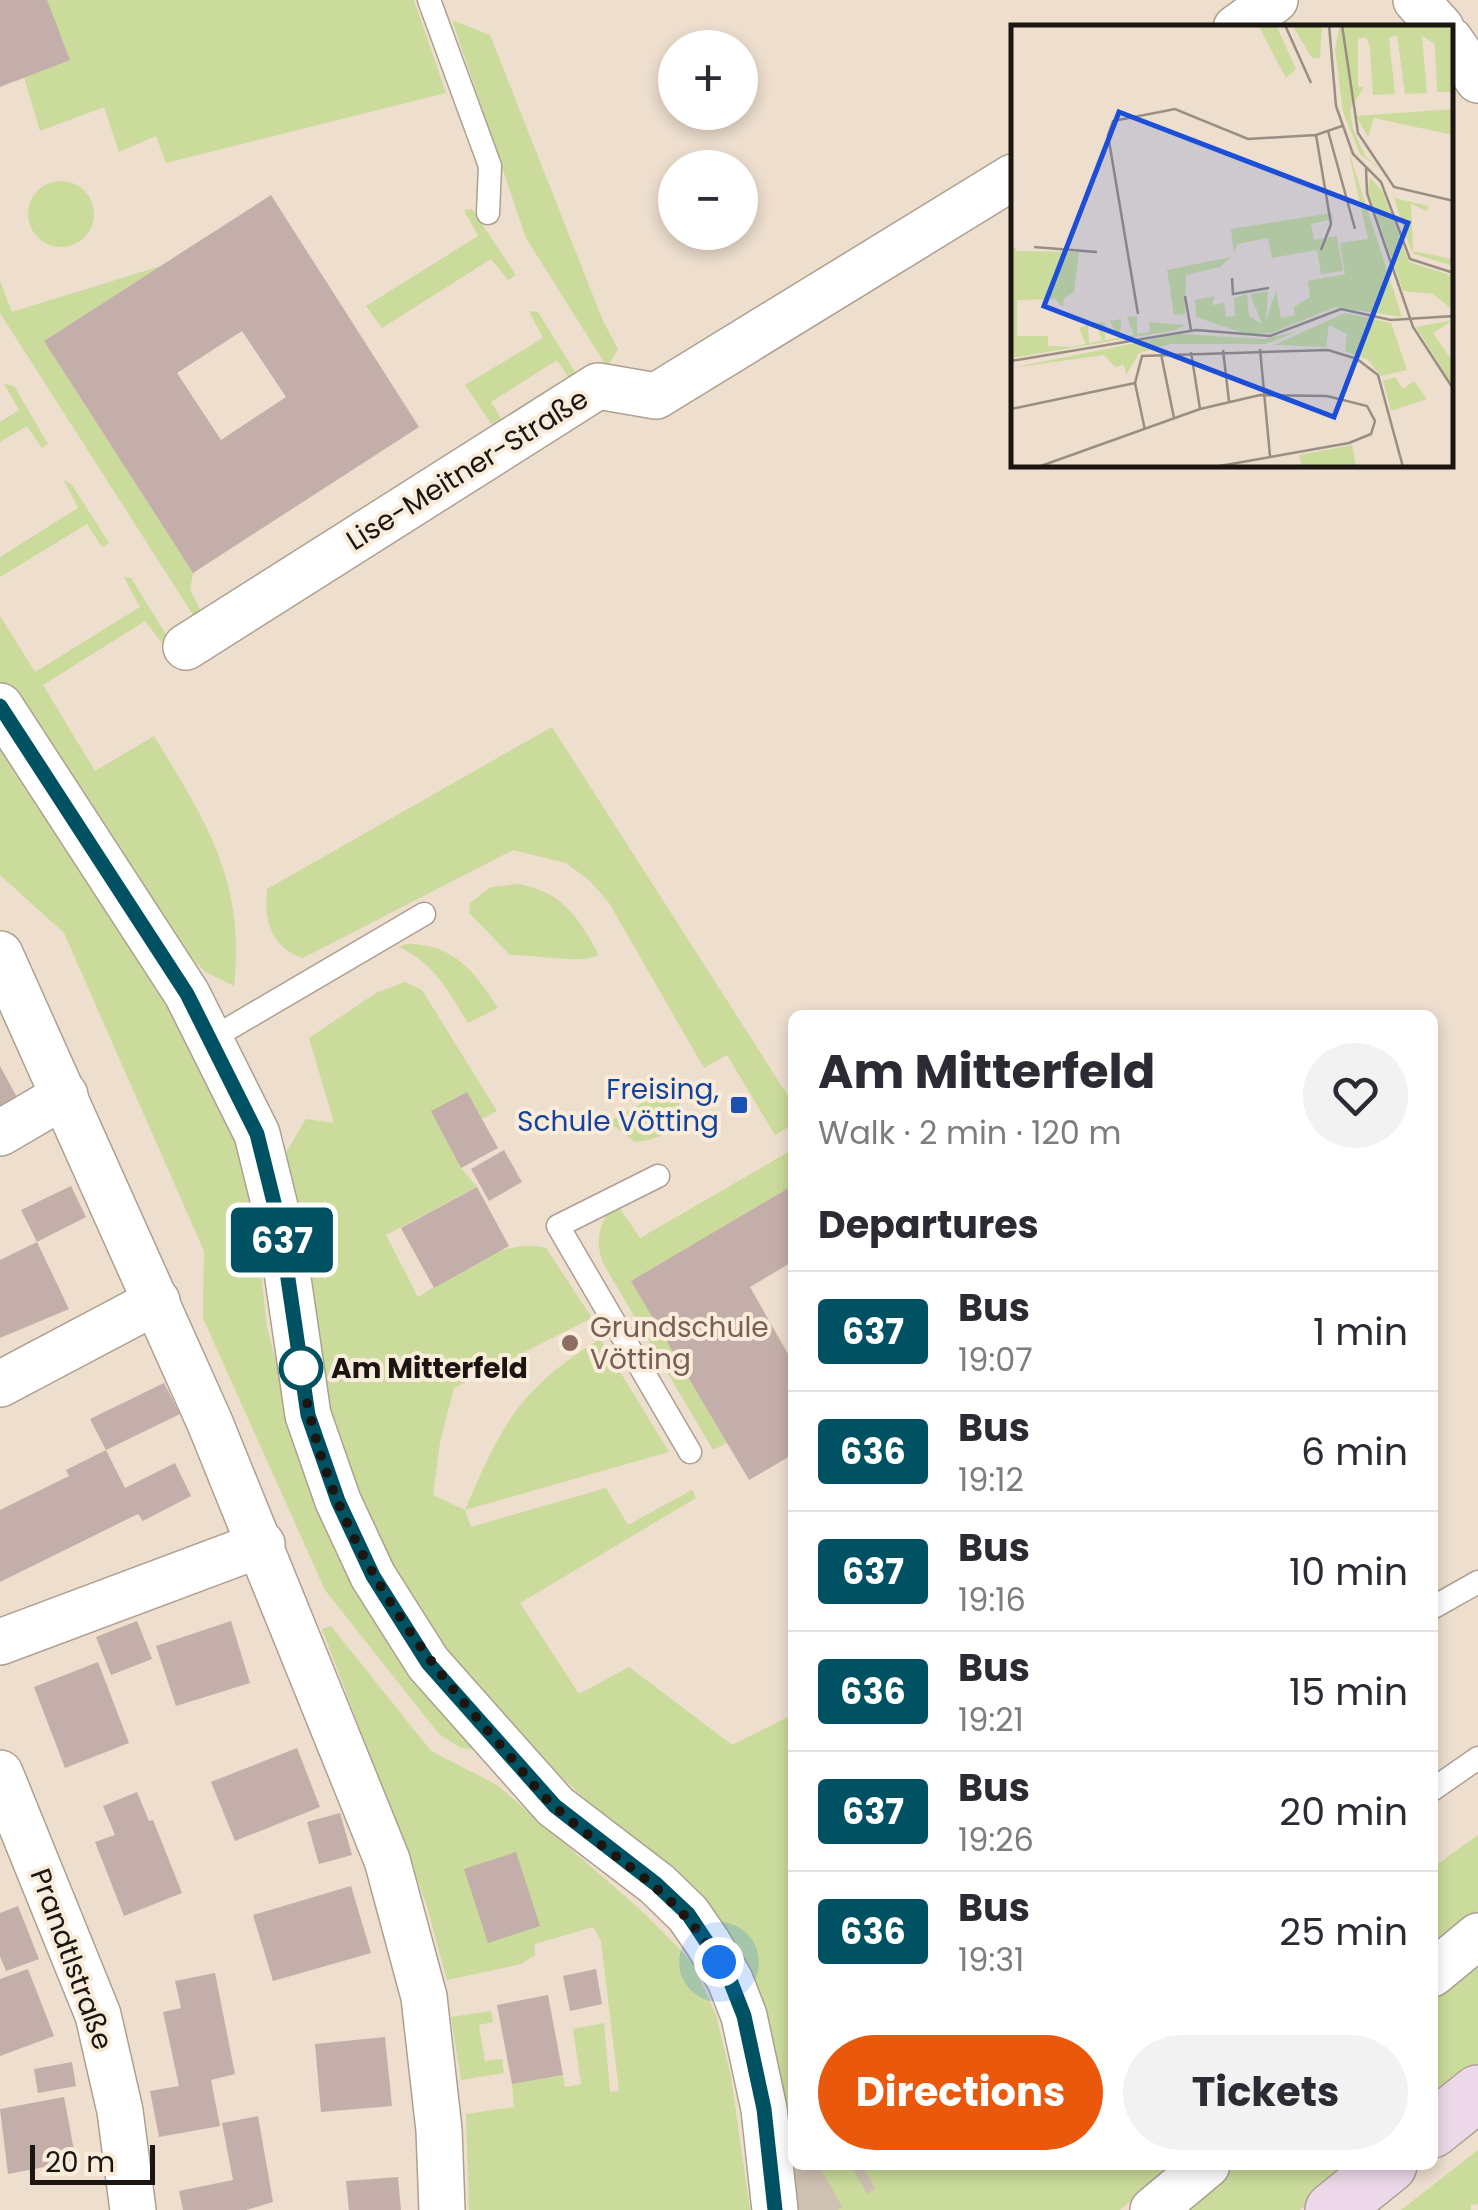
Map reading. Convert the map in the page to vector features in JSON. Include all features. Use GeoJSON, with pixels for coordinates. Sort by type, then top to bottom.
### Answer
{"type":"FeatureCollection","features":[{"type":"Feature","properties":{"kind":"street"},"geometry":{"type":"LineString","coordinates":[[1240,25],[1275,0]]}},
{"type":"Feature","properties":{"kind":"street"},"geometry":{"type":"LineString","coordinates":[[1416,0],[1438,25]]}},
{"type":"Feature","properties":{"kind":"street"},"geometry":{"type":"LineString","coordinates":[[1453,44],[1478,80]]}},
{"type":"Feature","properties":{"kind":"street","name":"Lise-Meitner-Straße"},"geometry":{"type":"LineString","coordinates":[[186,647],[598,386],[656,396],[1011,178]]}},
{"type":"Feature","properties":{"kind":"street"},"geometry":{"type":"LineString","coordinates":[[0,706],[187,994],[257,1134],[281,1231],[308,1415],[338,1501],[373,1576],[428,1663],[555,1806],[656,1884],[688,1914],[708,1944],[730,1980],[744,2016],[764,2109],[775,2210]]}},
{"type":"Feature","properties":{"kind":"street"},"geometry":{"type":"LineString","coordinates":[[0,954],[158,1301],[262,1544],[392,1877],[424,1998],[439,2130],[442,2210]]}},
{"type":"Feature","properties":{"kind":"street"},"geometry":{"type":"LineString","coordinates":[[0,1133],[65,1095]]}},
{"type":"Feature","properties":{"kind":"street"},"geometry":{"type":"LineString","coordinates":[[0,1384],[158,1301]]}},
{"type":"Feature","properties":{"kind":"street"},"geometry":{"type":"LineString","coordinates":[[0,1642],[262,1544]]}},
{"type":"Feature","properties":{"kind":"street","name":"Prandtlstraße"},"geometry":{"type":"LineString","coordinates":[[0,1773],[98,2015],[120,2111],[133,2210]]}},
{"type":"Feature","properties":{"kind":"street"},"geometry":{"type":"LineString","coordinates":[[1438,1969],[1478,1936]]}},
{"type":"Feature","properties":{"kind":"street"},"geometry":{"type":"LineString","coordinates":[[1438,2125],[1478,2093]]}},
{"type":"Feature","properties":{"kind":"street"},"geometry":{"type":"LineString","coordinates":[[1153,2210],[1200,2170]]}},
{"type":"Feature","properties":{"kind":"street"},"geometry":{"type":"LineString","coordinates":[[1334,2210],[1383,2170]]}},
{"type":"Feature","properties":{"kind":"lane"},"geometry":{"type":"LineString","coordinates":[[428,0],[490,166],[488,213]]}},
{"type":"Feature","properties":{"kind":"lane"},"geometry":{"type":"LineString","coordinates":[[211,1039],[424,914]]}},
{"type":"Feature","properties":{"kind":"lane"},"geometry":{"type":"LineString","coordinates":[[658,1176],[558,1226],[690,1452]]}},
{"type":"Feature","properties":{"kind":"lane"},"geometry":{"type":"LineString","coordinates":[[1438,1605],[1478,1582]]}},
{"type":"Feature","properties":{"kind":"lane"},"geometry":{"type":"LineString","coordinates":[[1438,1786],[1478,1758]]}},
{"type":"Feature","properties":{"kind":"green space"},"geometry":{"type":"Polygon","coordinates":[[[47,0],[414,0],[446,93],[166,163],[156,136],[119,152],[104,107],[40,131],[24,77],[47,0]]]}},
{"type":"Feature","properties":{"kind":"green space"},"geometry":{"type":"Polygon","coordinates":[[[452,20],[490,35],[603,321],[618,349],[607,367],[526,238],[452,20]]]}},
{"type":"Feature","properties":{"kind":"green space"},"geometry":{"type":"Polygon","coordinates":[[[61,181],[84,191],[94,214],[84,237],[61,247],[38,237],[28,214],[38,191],[61,181]]]}},
{"type":"Feature","properties":{"kind":"green space"},"geometry":{"type":"Polygon","coordinates":[[[472,209],[516,275],[508,280],[491,259],[382,328],[366,306],[478,236],[464,210],[472,209]]]}},
{"type":"Feature","properties":{"kind":"green space"},"geometry":{"type":"Polygon","coordinates":[[[161,266],[44,341],[193,573],[190,590],[204,617],[195,618],[0,313],[0,281],[12,312],[161,266]]]}},
{"type":"Feature","properties":{"kind":"green space"},"geometry":{"type":"Polygon","coordinates":[[[529,311],[538,312],[582,383],[576,389],[557,360],[491,402],[506,426],[497,432],[465,385],[543,338],[529,311]]]}},
{"type":"Feature","properties":{"kind":"green space"},"geometry":{"type":"Polygon","coordinates":[[[4,384],[14,386],[48,444],[42,448],[27,426],[0,442],[0,422],[19,410],[4,384]]]}},
{"type":"Feature","properties":{"kind":"green space"},"geometry":{"type":"Polygon","coordinates":[[[64,480],[72,485],[109,543],[102,547],[87,524],[0,577],[0,557],[78,508],[64,480]]]}},
{"type":"Feature","properties":{"kind":"green space"},"geometry":{"type":"Polygon","coordinates":[[[124,577],[131,578],[169,639],[162,643],[145,621],[43,685],[95,771],[154,736],[205,825],[228,884],[236,949],[234,986],[204,971],[174,939],[0,683],[0,616],[35,672],[140,607],[124,577]]]}},
{"type":"Feature","properties":{"kind":"green space"},"geometry":{"type":"Polygon","coordinates":[[[552,727],[788,1096],[788,1127],[775,1135],[727,1055],[704,1068],[609,903],[590,881],[566,863],[513,850],[303,958],[283,947],[272,931],[267,889],[552,727]]]}},
{"type":"Feature","properties":{"kind":"green space"},"geometry":{"type":"Polygon","coordinates":[[[0,737],[157,984],[225,1101],[250,1179],[267,1327],[286,1402],[477,1750],[461,1748],[439,1734],[325,1590],[203,1318],[204,1251],[64,933],[0,875],[0,737]]]}},
{"type":"Feature","properties":{"kind":"green space"},"geometry":{"type":"Polygon","coordinates":[[[518,884],[558,900],[584,929],[599,955],[569,959],[510,955],[469,913],[470,903],[491,887],[518,884]]]}},
{"type":"Feature","properties":{"kind":"green space"},"geometry":{"type":"Polygon","coordinates":[[[406,944],[437,948],[461,962],[498,1008],[468,1023],[431,970],[399,947],[406,944]]]}},
{"type":"Feature","properties":{"kind":"green space"},"geometry":{"type":"Polygon","coordinates":[[[405,982],[422,990],[497,1111],[482,1119],[467,1092],[432,1111],[461,1168],[477,1187],[386,1235],[418,1297],[479,1260],[530,1246],[546,1248],[592,1318],[454,1388],[440,1442],[433,1495],[465,1510],[471,1527],[606,1488],[628,1525],[692,1490],[696,1498],[520,1603],[579,1694],[629,1667],[732,1745],[788,1717],[788,2170],[1167,2170],[1120,2210],[797,2210],[730,1938],[721,1923],[692,1887],[573,1788],[499,1715],[435,1637],[407,1595],[360,1507],[328,1411],[284,1156],[306,1119],[334,1123],[309,1038],[376,993],[405,982]]]}},
{"type":"Feature","properties":{"kind":"green space"},"geometry":{"type":"Polygon","coordinates":[[[675,1084],[680,1108],[668,1132],[635,1142],[609,1122],[675,1084]]]}},
{"type":"Feature","properties":{"kind":"green space"},"geometry":{"type":"Polygon","coordinates":[[[788,1152],[788,1188],[632,1281],[727,1443],[713,1450],[604,1265],[600,1232],[617,1204],[640,1238],[788,1152]]]}},
{"type":"Feature","properties":{"kind":"green space"},"geometry":{"type":"Polygon","coordinates":[[[600,1339],[669,1452],[465,1510],[490,1454],[516,1411],[550,1375],[600,1339]]]}},
{"type":"Feature","properties":{"kind":"green space"},"geometry":{"type":"Polygon","coordinates":[[[331,1626],[431,1751],[497,1785],[643,1912],[692,1962],[716,2015],[731,2077],[750,2210],[469,2210],[466,2114],[514,2107],[512,2084],[563,2075],[565,2087],[581,2084],[573,2029],[604,2023],[610,2092],[619,2091],[601,1941],[593,1927],[535,1944],[535,1955],[521,1964],[447,1980],[426,1903],[322,1629],[331,1626]]]}},
{"type":"Feature","properties":{"kind":"green space"},"geometry":{"type":"Polygon","coordinates":[[[1478,1835],[1478,1911],[1438,1944],[1438,1864],[1478,1835]]]}},
{"type":"Feature","properties":{"kind":"green space"},"geometry":{"type":"Polygon","coordinates":[[[1478,1953],[1478,2067],[1438,2099],[1438,1988],[1478,1953]]]}},
{"type":"Feature","properties":{"kind":"green space"},"geometry":{"type":"Polygon","coordinates":[[[491,2011],[493,2022],[479,2025],[485,2061],[502,2059],[504,2073],[461,2080],[451,2017],[491,2011]]]}},
{"type":"Feature","properties":{"kind":"green space"},"geometry":{"type":"Polygon","coordinates":[[[1478,2150],[1478,2204],[1471,2205],[1471,2210],[1401,2210],[1478,2150]]]}},
{"type":"Feature","properties":{"kind":"green space"},"geometry":{"type":"Polygon","coordinates":[[[1223,2170],[1348,2170],[1300,2210],[1177,2210],[1223,2170]]]}},
{"type":"Feature","properties":{"kind":"building"},"geometry":{"type":"Polygon","coordinates":[[[0,0],[47,0],[70,60],[0,87],[0,0]]]}},
{"type":"Feature","properties":{"kind":"building"},"geometry":{"type":"Polygon","coordinates":[[[271,195],[419,427],[193,573],[44,341],[271,195]],[[242,331],[177,373],[221,440],[286,397],[242,331]]]}},
{"type":"Feature","properties":{"kind":"building"},"geometry":{"type":"Polygon","coordinates":[[[0,1066],[19,1101],[0,1112],[0,1066]]]}},
{"type":"Feature","properties":{"kind":"building"},"geometry":{"type":"Polygon","coordinates":[[[467,1092],[498,1148],[461,1168],[431,1111],[467,1092]]]}},
{"type":"Feature","properties":{"kind":"building"},"geometry":{"type":"Polygon","coordinates":[[[504,1150],[522,1182],[489,1201],[471,1169],[504,1150]]]}},
{"type":"Feature","properties":{"kind":"building"},"geometry":{"type":"Polygon","coordinates":[[[71,1186],[86,1217],[37,1242],[21,1210],[71,1186]]]}},
{"type":"Feature","properties":{"kind":"building"},"geometry":{"type":"Polygon","coordinates":[[[477,1187],[509,1246],[434,1288],[401,1228],[477,1187]]]}},
{"type":"Feature","properties":{"kind":"building"},"geometry":{"type":"Polygon","coordinates":[[[788,1188],[788,1264],[750,1287],[788,1354],[788,1457],[749,1480],[631,1281],[788,1188]]]}},
{"type":"Feature","properties":{"kind":"building"},"geometry":{"type":"Polygon","coordinates":[[[37,1242],[69,1309],[0,1338],[0,1260],[37,1242]]]}},
{"type":"Feature","properties":{"kind":"building"},"geometry":{"type":"Polygon","coordinates":[[[164,1383],[180,1414],[106,1450],[90,1419],[164,1383]]]}},
{"type":"Feature","properties":{"kind":"building"},"geometry":{"type":"Polygon","coordinates":[[[106,1450],[125,1488],[175,1463],[191,1496],[143,1521],[138,1514],[0,1582],[0,1510],[69,1476],[66,1470],[106,1450]]]}},
{"type":"Feature","properties":{"kind":"building"},"geometry":{"type":"Polygon","coordinates":[[[137,1621],[152,1659],[111,1675],[96,1637],[137,1621]]]}},
{"type":"Feature","properties":{"kind":"building"},"geometry":{"type":"Polygon","coordinates":[[[231,1621],[250,1683],[176,1706],[156,1646],[231,1621]]]}},
{"type":"Feature","properties":{"kind":"building"},"geometry":{"type":"Polygon","coordinates":[[[98,1662],[129,1743],[65,1768],[34,1687],[98,1662]]]}},
{"type":"Feature","properties":{"kind":"building"},"geometry":{"type":"Polygon","coordinates":[[[297,1748],[320,1807],[235,1841],[211,1782],[297,1748]]]}},
{"type":"Feature","properties":{"kind":"building"},"geometry":{"type":"Polygon","coordinates":[[[137,1792],[149,1821],[153,1820],[182,1893],[124,1916],[95,1842],[115,1835],[103,1806],[137,1792]]]}},
{"type":"Feature","properties":{"kind":"building"},"geometry":{"type":"Polygon","coordinates":[[[340,1813],[352,1855],[319,1864],[307,1822],[340,1813]]]}},
{"type":"Feature","properties":{"kind":"building"},"geometry":{"type":"Polygon","coordinates":[[[516,1852],[540,1926],[488,1943],[464,1869],[516,1852]]]}},
{"type":"Feature","properties":{"kind":"building"},"geometry":{"type":"Polygon","coordinates":[[[351,1886],[371,1953],[273,1981],[253,1915],[351,1886]]]}},
{"type":"Feature","properties":{"kind":"building"},"geometry":{"type":"Polygon","coordinates":[[[18,1906],[39,1959],[6,1971],[0,1956],[0,1913],[18,1906]]]}},
{"type":"Feature","properties":{"kind":"building"},"geometry":{"type":"Polygon","coordinates":[[[28,1969],[54,2036],[0,2056],[0,1979],[28,1969]]]}},
{"type":"Feature","properties":{"kind":"building"},"geometry":{"type":"Polygon","coordinates":[[[596,1969],[602,2004],[570,2011],[563,1976],[596,1969]]]}},
{"type":"Feature","properties":{"kind":"building"},"geometry":{"type":"Polygon","coordinates":[[[215,1973],[235,2074],[211,2080],[220,2126],[159,2137],[150,2091],[179,2086],[163,2012],[181,2008],[175,1981],[215,1973]]]}},
{"type":"Feature","properties":{"kind":"building"},"geometry":{"type":"Polygon","coordinates":[[[548,1995],[563,2075],[512,2084],[497,2005],[548,1995]]]}},
{"type":"Feature","properties":{"kind":"building"},"geometry":{"type":"Polygon","coordinates":[[[385,2037],[392,2106],[321,2112],[315,2044],[385,2037]]]}},
{"type":"Feature","properties":{"kind":"building"},"geometry":{"type":"Polygon","coordinates":[[[72,2062],[76,2086],[38,2093],[34,2069],[72,2062]]]}},
{"type":"Feature","properties":{"kind":"building"},"geometry":{"type":"Polygon","coordinates":[[[64,2097],[76,2161],[8,2174],[0,2109],[64,2097]]]}},
{"type":"Feature","properties":{"kind":"building"},"geometry":{"type":"Polygon","coordinates":[[[258,2116],[273,2202],[246,2210],[183,2210],[179,2191],[233,2180],[222,2123],[258,2116]]]}},
{"type":"Feature","properties":{"kind":"building"},"geometry":{"type":"Polygon","coordinates":[[[398,2177],[401,2210],[349,2210],[346,2181],[398,2177]]]}},
{"type":"Feature","properties":{"kind":"tunnel"},"geometry":{"type":"LineString","coordinates":[[781,2210],[853,2170]]}},
{"type":"Feature","properties":{"kind":"bus line","name":"637"},"geometry":{"type":"LineString","coordinates":[[0,706],[187,994],[257,1134],[281,1231],[308,1415],[338,1501],[373,1576],[428,1663],[555,1806],[656,1884],[688,1914],[708,1944],[730,1980],[744,2016],[764,2109],[775,2210]]}},
{"type":"Feature","properties":{"kind":"place","name":"Freising, Schule Vötting"},"geometry":{"type":"Point","coordinates":[739,1105]}},
{"type":"Feature","properties":{"kind":"place","name":"Grundschule Vötting"},"geometry":{"type":"Point","coordinates":[570,1343]}},
{"type":"Feature","properties":{"kind":"place","name":"Am Mitterfeld"},"geometry":{"type":"Point","coordinates":[301,1368]}},
{"type":"Feature","properties":{"kind":"route"},"geometry":{"type":"LineString","coordinates":[[301,1368],[308,1415],[338,1501],[373,1576],[428,1663],[555,1806],[656,1884],[688,1914],[719,1962]]}}]}
